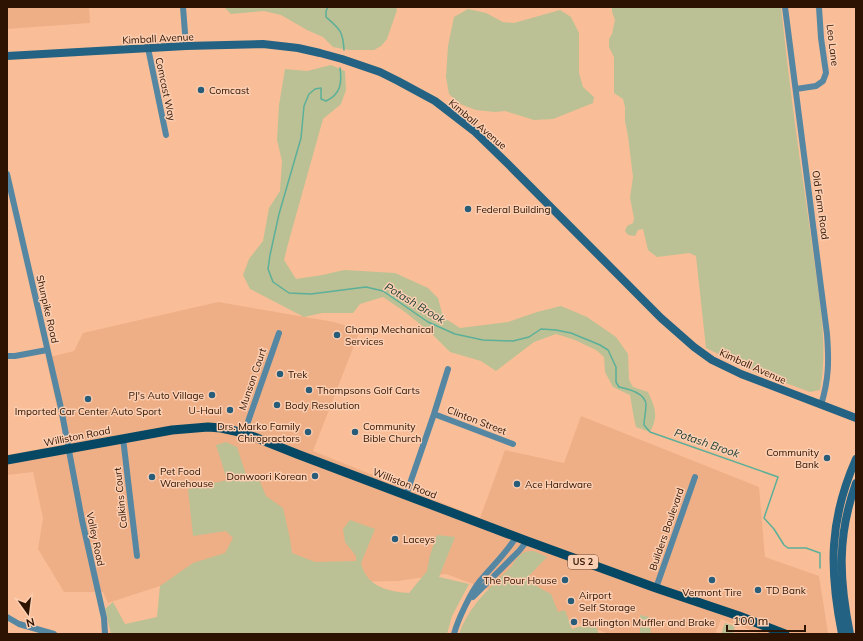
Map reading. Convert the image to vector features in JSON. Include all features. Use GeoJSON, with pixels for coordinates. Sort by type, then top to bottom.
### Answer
{"type":"FeatureCollection","features":[{"type":"Feature","properties":{"kind":"main road","name":"Kimball Avenue"},"geometry":{"type":"LineString","coordinates":[[7,56],[186,46],[263,44],[298,48],[361,65],[386,75],[417,90],[453,114],[486,142],[661,318],[694,347],[730,370],[856,418]]}},
{"type":"Feature","properties":{"kind":"main road","name":"Williston Road"},"geometry":{"type":"LineString","coordinates":[[7,460],[172,430],[199,427],[221,428],[244,433],[516,537],[656,588],[739,616],[785,634]]}},
{"type":"Feature","properties":{"kind":"main road"},"geometry":{"type":"LineString","coordinates":[[842,634],[836,604],[833,565],[835,528],[843,493],[856,459]]}},
{"type":"Feature","properties":{"kind":"main road"},"geometry":{"type":"LineString","coordinates":[[850,634],[844,597],[841,562],[843,533],[856,483]]}},
{"type":"Feature","properties":{"kind":"main road"},"geometry":{"type":"LineString","coordinates":[[835,590],[844,597]]}},
{"type":"Feature","properties":{"kind":"street"},"geometry":{"type":"LineString","coordinates":[[183,7],[186,46]]}},
{"type":"Feature","properties":{"kind":"street","name":"Old Farm Road"},"geometry":{"type":"LineString","coordinates":[[785,7],[827,334],[829,359],[828,376],[821,405]]}},
{"type":"Feature","properties":{"kind":"street","name":"Leo Lane"},"geometry":{"type":"LineString","coordinates":[[796,89],[816,86],[822,81],[826,73],[821,38],[819,7]]}},
{"type":"Feature","properties":{"kind":"street","name":"Comcast Way"},"geometry":{"type":"LineString","coordinates":[[148,48],[166,135]]}},
{"type":"Feature","properties":{"kind":"street","name":"Shunpike Road"},"geometry":{"type":"LineString","coordinates":[[7,174],[61,408],[68,448]]}},
{"type":"Feature","properties":{"kind":"street","name":"Munson Court"},"geometry":{"type":"LineString","coordinates":[[244,433],[279,333]]}},
{"type":"Feature","properties":{"kind":"street"},"geometry":{"type":"LineString","coordinates":[[7,356],[47,350]]}},
{"type":"Feature","properties":{"kind":"street"},"geometry":{"type":"LineString","coordinates":[[406,495],[448,369]]}},
{"type":"Feature","properties":{"kind":"street","name":"Clinton Street"},"geometry":{"type":"LineString","coordinates":[[434,414],[514,444]]}},
{"type":"Feature","properties":{"kind":"street","name":"Calkins Court"},"geometry":{"type":"LineString","coordinates":[[124,438],[137,556]]}},
{"type":"Feature","properties":{"kind":"street","name":"Valley Road"},"geometry":{"type":"LineString","coordinates":[[68,448],[82,520],[104,618],[105,634]]}},
{"type":"Feature","properties":{"kind":"street","name":"Builders Boulevard"},"geometry":{"type":"LineString","coordinates":[[656,588],[695,477]]}},
{"type":"Feature","properties":{"kind":"street"},"geometry":{"type":"LineString","coordinates":[[454,634],[474,589],[480,580],[505,553],[516,537]]}},
{"type":"Feature","properties":{"kind":"street"},"geometry":{"type":"LineString","coordinates":[[469,601],[527,541]]}},
{"type":"Feature","properties":{"kind":"street"},"geometry":{"type":"LineString","coordinates":[[7,617],[19,624],[54,634]]}},
{"type":"Feature","properties":{"kind":"shaded area"},"geometry":{"type":"Polygon","coordinates":[[[7,7],[89,7],[90,23],[7,29],[7,7]]]}},
{"type":"Feature","properties":{"kind":"shaded area"},"geometry":{"type":"Polygon","coordinates":[[[218,302],[334,322],[360,330],[313,451],[480,518],[505,450],[564,463],[581,416],[759,487],[765,557],[819,576],[828,633],[761,634],[721,619],[715,634],[609,634],[446,574],[398,581],[160,586],[108,603],[103,592],[64,592],[38,549],[43,518],[33,472],[7,475],[7,455],[65,444],[46,358],[74,351],[83,333],[218,302]]]}},
{"type":"Feature","properties":{"kind":"green space"},"geometry":{"type":"Polygon","coordinates":[[[224,7],[396,7],[397,10],[387,39],[381,46],[374,50],[349,50],[333,47],[323,37],[307,30],[281,15],[264,11],[231,14],[224,7]]]}},
{"type":"Feature","properties":{"kind":"green space"},"geometry":{"type":"Polygon","coordinates":[[[612,7],[781,7],[793,108],[822,320],[823,366],[820,390],[810,392],[753,371],[706,348],[696,256],[689,253],[657,257],[648,250],[643,229],[638,230],[635,236],[628,235],[625,231],[627,226],[633,223],[634,218],[630,198],[633,177],[625,121],[625,107],[623,99],[614,93],[614,57],[609,47],[609,39],[612,34],[615,20],[612,7]]]}},
{"type":"Feature","properties":{"kind":"green space"},"geometry":{"type":"Polygon","coordinates":[[[468,9],[486,13],[503,22],[514,23],[560,10],[571,17],[579,33],[579,73],[583,87],[594,97],[593,103],[553,119],[534,120],[505,111],[495,112],[476,110],[460,104],[449,94],[446,77],[448,46],[454,17],[468,9]]]}},
{"type":"Feature","properties":{"kind":"green space"},"geometry":{"type":"Polygon","coordinates":[[[331,65],[345,71],[346,90],[341,104],[323,119],[288,244],[284,260],[296,279],[344,270],[395,273],[428,288],[438,298],[443,317],[460,328],[508,322],[561,306],[587,317],[616,337],[628,354],[629,380],[633,387],[648,392],[654,407],[655,416],[650,432],[636,427],[630,395],[613,387],[605,372],[604,357],[596,350],[575,340],[556,334],[534,342],[496,371],[481,361],[450,352],[431,333],[383,297],[360,304],[353,313],[322,313],[304,317],[250,289],[243,275],[249,259],[263,241],[269,208],[280,191],[282,161],[277,140],[279,105],[285,69],[307,71],[331,65]]]}},
{"type":"Feature","properties":{"kind":"green space"},"geometry":{"type":"Polygon","coordinates":[[[226,442],[237,447],[247,476],[257,474],[266,496],[283,508],[292,553],[315,562],[356,561],[356,556],[345,542],[343,529],[350,520],[375,529],[361,563],[370,580],[374,584],[385,589],[409,593],[427,571],[430,555],[437,535],[455,537],[439,577],[469,584],[452,616],[447,634],[111,634],[105,609],[113,602],[125,624],[157,617],[160,586],[193,563],[225,553],[233,538],[226,531],[193,536],[188,489],[227,480],[216,445],[226,442]]]}},
{"type":"Feature","properties":{"kind":"green space"},"geometry":{"type":"Polygon","coordinates":[[[529,551],[534,551],[547,557],[527,578],[531,583],[551,594],[558,612],[565,610],[572,629],[594,622],[599,634],[459,634],[469,614],[481,597],[512,566],[519,556],[529,551]]]}},
{"type":"Feature","properties":{"kind":"green space"},"geometry":{"type":"Polygon","coordinates":[[[640,615],[649,617],[651,634],[640,634],[640,615]]]}},
{"type":"Feature","properties":{"kind":"green space"},"geometry":{"type":"Polygon","coordinates":[[[725,623],[735,626],[733,634],[721,634],[725,623]]]}},
{"type":"Feature","properties":{"kind":"waterway","name":"Potash Brook"},"geometry":{"type":"LineString","coordinates":[[328,7],[326,17],[342,34],[344,50]]}},
{"type":"Feature","properties":{"kind":"waterway","name":"Potash Brook"},"geometry":{"type":"LineString","coordinates":[[340,68],[341,78],[338,91],[335,95],[326,101],[321,99],[321,88],[315,89],[309,94],[304,106],[301,138],[279,214],[270,255],[268,269],[273,282],[289,293],[311,294],[366,287],[383,291],[428,322],[455,334],[483,340],[513,341],[529,337],[541,329],[571,333],[600,345],[608,350],[616,367],[616,382],[619,387],[636,392],[643,397],[646,405],[644,425],[650,432],[778,477],[764,518],[774,529],[784,545],[788,548],[806,548],[820,553],[820,568]]}},
{"type":"Feature","properties":{"kind":"place","name":"Comcast"},"geometry":{"type":"Point","coordinates":[201,90]}},
{"type":"Feature","properties":{"kind":"place","name":"Federal Building"},"geometry":{"type":"Point","coordinates":[468,209]}},
{"type":"Feature","properties":{"kind":"place","name":"Champ Mechanical Services"},"geometry":{"type":"Point","coordinates":[337,335]}},
{"type":"Feature","properties":{"kind":"place","name":"Trek"},"geometry":{"type":"Point","coordinates":[280,374]}},
{"type":"Feature","properties":{"kind":"place","name":"Thompsons Golf Carts"},"geometry":{"type":"Point","coordinates":[309,390]}},
{"type":"Feature","properties":{"kind":"place","name":"PJ's Auto Village"},"geometry":{"type":"Point","coordinates":[212,395]}},
{"type":"Feature","properties":{"kind":"place","name":"Imported Car Center Auto Sport"},"geometry":{"type":"Point","coordinates":[88,399]}},
{"type":"Feature","properties":{"kind":"place","name":"Body Resolution"},"geometry":{"type":"Point","coordinates":[277,405]}},
{"type":"Feature","properties":{"kind":"place","name":"U-Haul"},"geometry":{"type":"Point","coordinates":[230,410]}},
{"type":"Feature","properties":{"kind":"place","name":"Drs. Marko Family Chiropractors"},"geometry":{"type":"Point","coordinates":[308,432]}},
{"type":"Feature","properties":{"kind":"place","name":"Community Bible Church"},"geometry":{"type":"Point","coordinates":[355,432]}},
{"type":"Feature","properties":{"kind":"place","name":"Community Bank"},"geometry":{"type":"Point","coordinates":[827,458]}},
{"type":"Feature","properties":{"kind":"place","name":"Donwoori Korean"},"geometry":{"type":"Point","coordinates":[315,476]}},
{"type":"Feature","properties":{"kind":"place","name":"Pet Food Warehouse"},"geometry":{"type":"Point","coordinates":[152,477]}},
{"type":"Feature","properties":{"kind":"place","name":"Ace Hardware"},"geometry":{"type":"Point","coordinates":[517,484]}},
{"type":"Feature","properties":{"kind":"place","name":"Laceys"},"geometry":{"type":"Point","coordinates":[395,539]}},
{"type":"Feature","properties":{"kind":"place","name":"The Pour House"},"geometry":{"type":"Point","coordinates":[565,580]}},
{"type":"Feature","properties":{"kind":"place","name":"Vermont Tire"},"geometry":{"type":"Point","coordinates":[712,580]}},
{"type":"Feature","properties":{"kind":"place","name":"TD Bank"},"geometry":{"type":"Point","coordinates":[758,590]}},
{"type":"Feature","properties":{"kind":"place","name":"Airport Self Storage"},"geometry":{"type":"Point","coordinates":[571,601]}},
{"type":"Feature","properties":{"kind":"place","name":"Burlington Muffler and Brake"},"geometry":{"type":"Point","coordinates":[574,622]}}]}
